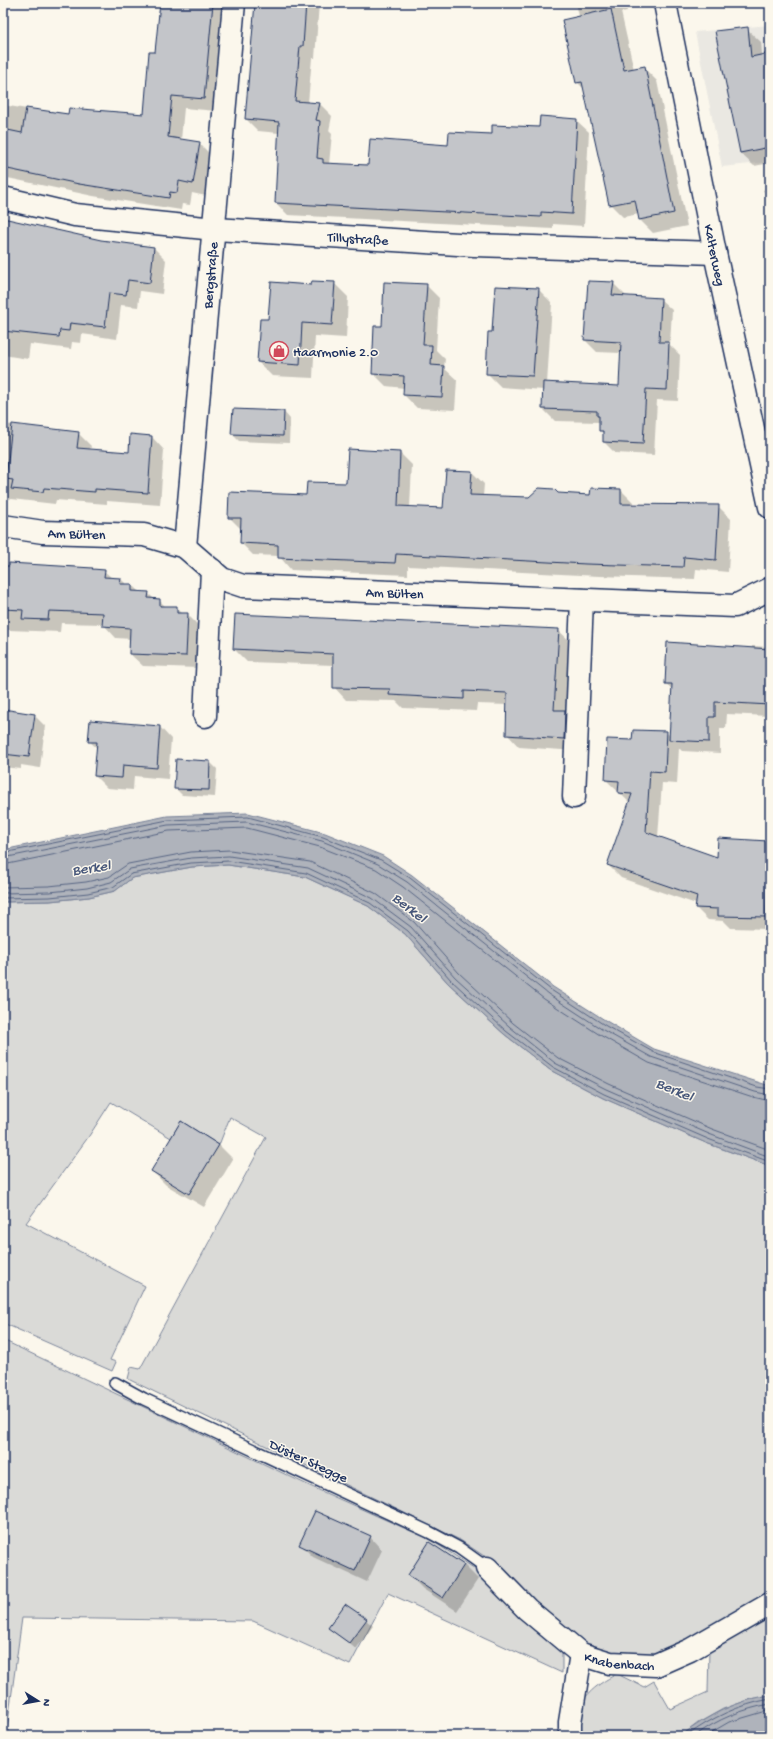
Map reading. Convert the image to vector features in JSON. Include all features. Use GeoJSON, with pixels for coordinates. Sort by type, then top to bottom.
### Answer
{"type":"FeatureCollection","features":[{"type":"Feature","properties":{"kind":"street","name":"Bergstraße"},"geometry":{"type":"LineString","coordinates":[[185,547],[215,229],[234,3]]}},
{"type":"Feature","properties":{"kind":"street","name":"Kalterweg"},"geometry":{"type":"LineString","coordinates":[[665,3],[715,253],[770,507]]}},
{"type":"Feature","properties":{"kind":"street","name":"Tillystraße"},"geometry":{"type":"LineString","coordinates":[[3,198],[75,215],[215,229],[474,245],[715,253]]}},
{"type":"Feature","properties":{"kind":"street","name":"Am Bülten"},"geometry":{"type":"LineString","coordinates":[[3,526],[44,532],[144,535],[185,547],[222,579],[243,586],[735,606],[770,589]]}},
{"type":"Feature","properties":{"kind":"street"},"geometry":{"type":"LineString","coordinates":[[205,716],[212,570]]}},
{"type":"Feature","properties":{"kind":"street"},"geometry":{"type":"LineString","coordinates":[[574,797],[582,600]]}},
{"type":"Feature","properties":{"kind":"street","name":"Knabenbach"},"geometry":{"type":"LineString","coordinates":[[487,1568],[527,1609],[582,1654],[610,1663],[656,1665],[690,1650],[770,1604]]}},
{"type":"Feature","properties":{"kind":"street"},"geometry":{"type":"LineString","coordinates":[[570,1736],[570,1722],[582,1654]]}},
{"type":"Feature","properties":{"kind":"lane","name":"Düster Stegge"},"geometry":{"type":"LineString","coordinates":[[115,1383],[144,1399],[429,1532],[459,1548],[487,1568]]}},
{"type":"Feature","properties":{"kind":"shaded area"},"geometry":{"type":"Polygon","coordinates":[[[770,25],[770,162],[722,167],[695,32],[770,25]]]}},
{"type":"Feature","properties":{"kind":"shaded area"},"geometry":{"type":"Polygon","coordinates":[[[228,865],[305,877],[368,906],[405,934],[448,983],[504,1034],[550,1070],[603,1098],[706,1143],[770,1166],[770,1592],[676,1648],[648,1658],[612,1656],[584,1644],[514,1587],[484,1556],[460,1540],[128,1379],[131,1367],[140,1369],[266,1137],[230,1117],[219,1145],[181,1121],[171,1138],[111,1102],[89,1136],[26,1223],[145,1286],[110,1360],[116,1362],[112,1371],[3,1323],[3,902],[50,901],[89,897],[115,891],[132,878],[192,867],[228,865]]]}},
{"type":"Feature","properties":{"kind":"shaded area"},"geometry":{"type":"Polygon","coordinates":[[[3,1340],[312,1487],[431,1540],[483,1574],[562,1647],[562,1673],[388,1593],[350,1665],[253,1621],[22,1618],[6,1736],[3,1736],[3,1340]]]}},
{"type":"Feature","properties":{"kind":"shaded area"},"geometry":{"type":"Polygon","coordinates":[[[770,1614],[770,1695],[754,1698],[723,1709],[698,1723],[681,1736],[577,1736],[578,1717],[581,1705],[594,1688],[617,1674],[644,1687],[654,1681],[670,1709],[708,1692],[709,1650],[770,1614]]]}},
{"type":"Feature","properties":{"kind":"water","name":"Berkel"},"geometry":{"type":"Polygon","coordinates":[[[248,813],[325,833],[383,856],[412,875],[553,987],[608,1022],[654,1049],[770,1086],[770,1166],[706,1143],[603,1098],[550,1070],[504,1034],[448,983],[405,934],[368,906],[305,877],[228,865],[192,867],[132,878],[115,891],[89,897],[50,901],[3,902],[3,850],[167,816],[248,813]]]}},
{"type":"Feature","properties":{"kind":"water"},"geometry":{"type":"Polygon","coordinates":[[[770,1695],[770,1736],[681,1736],[712,1715],[734,1705],[770,1695]]]}},
{"type":"Feature","properties":{"kind":"building"},"geometry":{"type":"Polygon","coordinates":[[[160,3],[213,3],[204,99],[172,96],[168,137],[200,142],[193,184],[179,181],[177,193],[170,192],[169,198],[79,184],[3,168],[3,129],[22,133],[26,108],[68,114],[69,108],[144,114],[149,52],[155,52],[160,3]]]}},
{"type":"Feature","properties":{"kind":"building"},"geometry":{"type":"Polygon","coordinates":[[[255,3],[306,3],[303,46],[300,46],[295,101],[320,103],[316,120],[320,121],[317,158],[323,159],[323,163],[368,165],[370,139],[448,145],[449,132],[492,134],[492,125],[539,127],[540,116],[577,119],[572,214],[541,212],[541,217],[275,203],[279,122],[245,119],[255,3]]]}},
{"type":"Feature","properties":{"kind":"building"},"geometry":{"type":"Polygon","coordinates":[[[611,9],[624,70],[645,66],[674,213],[639,220],[635,200],[609,205],[582,82],[576,83],[562,20],[611,9]]]}},
{"type":"Feature","properties":{"kind":"building"},"geometry":{"type":"Polygon","coordinates":[[[748,27],[751,57],[770,53],[770,147],[740,153],[715,31],[748,27]]]}},
{"type":"Feature","properties":{"kind":"building"},"geometry":{"type":"Polygon","coordinates":[[[3,218],[101,240],[154,247],[150,283],[128,280],[126,295],[109,293],[105,327],[70,323],[69,331],[60,330],[59,337],[3,331],[3,218]]]}},
{"type":"Feature","properties":{"kind":"building"},"geometry":{"type":"Polygon","coordinates":[[[312,281],[335,282],[332,325],[302,323],[300,365],[257,362],[260,319],[268,319],[271,282],[311,285],[312,281]]]}},
{"type":"Feature","properties":{"kind":"building"},"geometry":{"type":"Polygon","coordinates":[[[588,281],[614,282],[612,295],[661,298],[659,342],[669,342],[667,390],[646,389],[643,444],[603,442],[603,431],[599,431],[599,416],[597,416],[597,411],[542,409],[543,382],[619,386],[621,342],[584,340],[588,281]]]}},
{"type":"Feature","properties":{"kind":"building"},"geometry":{"type":"Polygon","coordinates":[[[384,282],[427,284],[423,345],[432,345],[431,365],[444,366],[442,397],[403,395],[404,376],[372,374],[374,326],[382,326],[384,282]]]}},
{"type":"Feature","properties":{"kind":"building"},"geometry":{"type":"Polygon","coordinates":[[[495,286],[539,288],[533,376],[486,374],[488,332],[492,332],[495,286]]]}},
{"type":"Feature","properties":{"kind":"building"},"geometry":{"type":"Polygon","coordinates":[[[233,409],[284,411],[283,436],[231,434],[233,409]]]}},
{"type":"Feature","properties":{"kind":"building"},"geometry":{"type":"Polygon","coordinates":[[[12,424],[79,432],[77,448],[129,452],[130,434],[152,436],[148,493],[95,489],[95,492],[44,488],[43,492],[11,489],[13,480],[6,479],[12,424]]]}},
{"type":"Feature","properties":{"kind":"building"},"geometry":{"type":"Polygon","coordinates":[[[348,449],[400,452],[398,506],[443,508],[446,470],[472,471],[470,495],[529,497],[539,488],[554,489],[558,493],[590,495],[591,488],[621,489],[621,504],[719,505],[716,560],[684,557],[683,567],[586,564],[396,554],[395,563],[278,558],[278,545],[240,543],[241,518],[228,518],[229,492],[306,495],[307,482],[346,483],[348,449]]]}},
{"type":"Feature","properties":{"kind":"building"},"geometry":{"type":"Polygon","coordinates":[[[9,563],[105,570],[104,577],[121,578],[120,584],[132,584],[132,591],[149,592],[148,598],[160,599],[160,606],[177,606],[177,613],[188,613],[186,656],[129,654],[130,628],[102,626],[103,613],[49,611],[48,620],[22,619],[23,610],[3,609],[3,566],[9,566],[9,563]]]}},
{"type":"Feature","properties":{"kind":"building"},"geometry":{"type":"Polygon","coordinates":[[[235,614],[559,629],[554,710],[565,710],[564,739],[506,735],[507,693],[464,691],[464,699],[389,695],[390,689],[333,688],[333,654],[233,649],[235,614]]]}},
{"type":"Feature","properties":{"kind":"building"},"geometry":{"type":"Polygon","coordinates":[[[667,642],[770,649],[770,705],[715,702],[715,717],[709,717],[709,742],[669,740],[672,684],[665,684],[667,642]]]}},
{"type":"Feature","properties":{"kind":"building"},"geometry":{"type":"Polygon","coordinates":[[[3,709],[35,714],[29,757],[3,754],[3,709]]]}},
{"type":"Feature","properties":{"kind":"building"},"geometry":{"type":"Polygon","coordinates":[[[90,720],[160,726],[157,768],[123,765],[122,778],[94,776],[97,742],[88,742],[90,720]]]}},
{"type":"Feature","properties":{"kind":"building"},"geometry":{"type":"Polygon","coordinates":[[[633,730],[667,731],[665,772],[650,771],[646,832],[717,857],[718,838],[768,841],[766,917],[718,916],[718,909],[695,908],[697,896],[607,865],[632,794],[618,793],[619,781],[605,780],[607,739],[632,740],[633,730]]]}},
{"type":"Feature","properties":{"kind":"building"},"geometry":{"type":"Polygon","coordinates":[[[176,759],[210,761],[209,790],[174,789],[176,759]]]}},
{"type":"Feature","properties":{"kind":"building"},"geometry":{"type":"Polygon","coordinates":[[[181,1121],[219,1145],[189,1194],[151,1171],[181,1121]]]}},
{"type":"Feature","properties":{"kind":"building"},"geometry":{"type":"Polygon","coordinates":[[[315,1511],[371,1536],[355,1571],[299,1545],[315,1511]]]}},
{"type":"Feature","properties":{"kind":"building"},"geometry":{"type":"Polygon","coordinates":[[[429,1542],[464,1565],[443,1598],[408,1575],[429,1542]]]}},
{"type":"Feature","properties":{"kind":"building"},"geometry":{"type":"Polygon","coordinates":[[[345,1604],[367,1619],[349,1643],[328,1628],[345,1604]]]}},
{"type":"Feature","properties":{"kind":"place","name":"Haarmonie 2.0"},"geometry":{"type":"Point","coordinates":[279,351]}}]}
